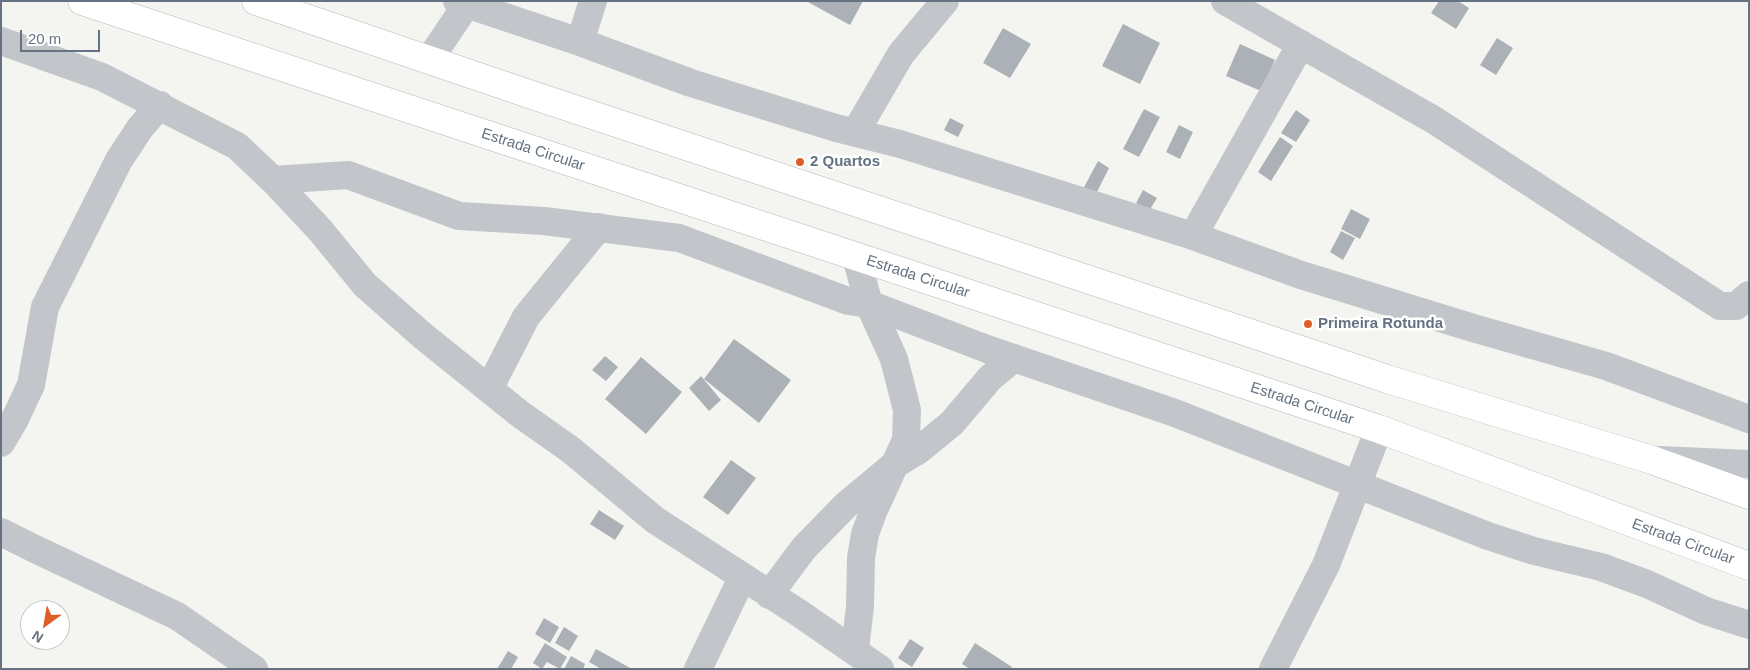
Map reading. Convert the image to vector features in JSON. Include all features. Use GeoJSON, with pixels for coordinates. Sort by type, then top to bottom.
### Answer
{"type":"FeatureCollection","features":[{"type":"Feature","properties":{"kind":"main road","name":"Estrada Circular"},"geometry":{"type":"LineString","coordinates":[[82,1],[1379,429],[1749,566]]}},
{"type":"Feature","properties":{"kind":"main road"},"geometry":{"type":"LineString","coordinates":[[256,1],[1369,373],[1652,460],[1749,495]]}},
{"type":"Feature","properties":{"kind":"street"},"geometry":{"type":"LineString","coordinates":[[580,42],[593,1]]}},
{"type":"Feature","properties":{"kind":"street"},"geometry":{"type":"LineString","coordinates":[[855,133],[901,54],[945,1]]}},
{"type":"Feature","properties":{"kind":"street"},"geometry":{"type":"LineString","coordinates":[[1225,1],[1434,120],[1720,306],[1736,306],[1749,295]]}},
{"type":"Feature","properties":{"kind":"street"},"geometry":{"type":"LineString","coordinates":[[429,60],[464,3],[580,42],[691,83],[855,133],[900,144],[1193,236],[1320,280],[1472,328],[1606,366],[1749,419]]}},
{"type":"Feature","properties":{"kind":"street"},"geometry":{"type":"LineString","coordinates":[[1,41],[102,78],[160,105],[237,146],[273,180],[320,230],[365,284],[423,336],[520,414],[571,450],[655,520],[855,650],[880,669]]}},
{"type":"Feature","properties":{"kind":"street"},"geometry":{"type":"LineString","coordinates":[[1193,236],[1301,44]]}},
{"type":"Feature","properties":{"kind":"street"},"geometry":{"type":"LineString","coordinates":[[1,444],[31,385],[45,307],[119,160],[140,128],[160,105]]}},
{"type":"Feature","properties":{"kind":"street"},"geometry":{"type":"LineString","coordinates":[[273,180],[348,175],[459,216],[544,221],[679,238],[848,301],[869,304],[1014,358],[1175,413],[1488,536],[1534,551],[1610,571],[1647,584],[1706,610],[1749,625]]}},
{"type":"Feature","properties":{"kind":"street"},"geometry":{"type":"LineString","coordinates":[[489,389],[526,317],[598,228]]}},
{"type":"Feature","properties":{"kind":"street"},"geometry":{"type":"LineString","coordinates":[[855,650],[860,606],[861,558],[865,534],[906,440],[907,410],[894,359],[869,304],[856,257]]}},
{"type":"Feature","properties":{"kind":"street"},"geometry":{"type":"LineString","coordinates":[[769,595],[804,548],[846,504],[894,465],[920,450],[952,423],[990,378],[1014,358]]}},
{"type":"Feature","properties":{"kind":"street"},"geometry":{"type":"LineString","coordinates":[[1272,669],[1326,565],[1379,429]]}},
{"type":"Feature","properties":{"kind":"street"},"geometry":{"type":"LineString","coordinates":[[1652,460],[1749,464]]}},
{"type":"Feature","properties":{"kind":"street"},"geometry":{"type":"LineString","coordinates":[[1,532],[35,550],[177,616],[254,669]]}},
{"type":"Feature","properties":{"kind":"street"},"geometry":{"type":"LineString","coordinates":[[698,669],[742,578]]}},
{"type":"Feature","properties":{"kind":"building"},"geometry":{"type":"Polygon","coordinates":[[[806,1],[863,1],[850,25],[806,1]]]}},
{"type":"Feature","properties":{"kind":"building"},"geometry":{"type":"Polygon","coordinates":[[[1439,1],[1458,1],[1469,8],[1456,29],[1431,13],[1439,1]]]}},
{"type":"Feature","properties":{"kind":"building"},"geometry":{"type":"Polygon","coordinates":[[[1123,24],[1160,43],[1140,84],[1102,66],[1123,24]]]}},
{"type":"Feature","properties":{"kind":"building"},"geometry":{"type":"Polygon","coordinates":[[[1003,28],[1031,44],[1010,78],[983,63],[1003,28]]]}},
{"type":"Feature","properties":{"kind":"building"},"geometry":{"type":"Polygon","coordinates":[[[1497,38],[1513,48],[1496,75],[1480,65],[1497,38]]]}},
{"type":"Feature","properties":{"kind":"building"},"geometry":{"type":"Polygon","coordinates":[[[1240,44],[1275,60],[1261,91],[1226,76],[1240,44]]]}},
{"type":"Feature","properties":{"kind":"building"},"geometry":{"type":"Polygon","coordinates":[[[1144,109],[1160,117],[1139,157],[1123,149],[1144,109]]]}},
{"type":"Feature","properties":{"kind":"building"},"geometry":{"type":"Polygon","coordinates":[[[1296,110],[1310,120],[1296,142],[1281,133],[1296,110]]]}},
{"type":"Feature","properties":{"kind":"building"},"geometry":{"type":"Polygon","coordinates":[[[950,118],[964,125],[958,137],[944,130],[950,118]]]}},
{"type":"Feature","properties":{"kind":"building"},"geometry":{"type":"Polygon","coordinates":[[[1179,125],[1193,132],[1180,159],[1166,152],[1179,125]]]}},
{"type":"Feature","properties":{"kind":"building"},"geometry":{"type":"Polygon","coordinates":[[[1280,137],[1293,146],[1271,181],[1258,172],[1280,137]]]}},
{"type":"Feature","properties":{"kind":"building"},"geometry":{"type":"Polygon","coordinates":[[[1098,161],[1109,168],[1095,196],[1083,189],[1098,161]]]}},
{"type":"Feature","properties":{"kind":"building"},"geometry":{"type":"Polygon","coordinates":[[[1143,190],[1157,198],[1149,211],[1136,203],[1143,190]]]}},
{"type":"Feature","properties":{"kind":"building"},"geometry":{"type":"Polygon","coordinates":[[[1351,209],[1370,219],[1360,239],[1341,229],[1351,209]]]}},
{"type":"Feature","properties":{"kind":"building"},"geometry":{"type":"Polygon","coordinates":[[[1341,231],[1355,238],[1343,260],[1330,252],[1341,231]]]}},
{"type":"Feature","properties":{"kind":"building"},"geometry":{"type":"Polygon","coordinates":[[[734,339],[791,380],[759,423],[704,379],[734,339]]]}},
{"type":"Feature","properties":{"kind":"building"},"geometry":{"type":"Polygon","coordinates":[[[605,356],[618,367],[606,381],[592,370],[605,356]]]}},
{"type":"Feature","properties":{"kind":"building"},"geometry":{"type":"Polygon","coordinates":[[[641,357],[682,392],[646,434],[605,399],[641,357]]]}},
{"type":"Feature","properties":{"kind":"building"},"geometry":{"type":"Polygon","coordinates":[[[701,376],[721,400],[709,411],[689,388],[701,376]]]}},
{"type":"Feature","properties":{"kind":"building"},"geometry":{"type":"Polygon","coordinates":[[[731,460],[756,478],[728,515],[703,497],[731,460]]]}},
{"type":"Feature","properties":{"kind":"building"},"geometry":{"type":"Polygon","coordinates":[[[599,510],[624,526],[615,540],[590,524],[599,510]]]}},
{"type":"Feature","properties":{"kind":"building"},"geometry":{"type":"Polygon","coordinates":[[[544,618],[559,627],[550,643],[535,634],[544,618]]]}},
{"type":"Feature","properties":{"kind":"building"},"geometry":{"type":"Polygon","coordinates":[[[564,627],[578,636],[569,651],[555,643],[564,627]]]}},
{"type":"Feature","properties":{"kind":"building"},"geometry":{"type":"Polygon","coordinates":[[[910,639],[924,648],[912,667],[898,658],[910,639]]]}},
{"type":"Feature","properties":{"kind":"building"},"geometry":{"type":"Polygon","coordinates":[[[545,643],[567,657],[560,669],[547,662],[542,669],[533,663],[545,643]]]}},
{"type":"Feature","properties":{"kind":"building"},"geometry":{"type":"Polygon","coordinates":[[[975,643],[1012,667],[1010,669],[970,669],[962,664],[975,643]]]}},
{"type":"Feature","properties":{"kind":"building"},"geometry":{"type":"Polygon","coordinates":[[[596,649],[632,669],[601,669],[589,662],[596,649]]]}},
{"type":"Feature","properties":{"kind":"building"},"geometry":{"type":"Polygon","coordinates":[[[508,651],[518,657],[511,669],[497,669],[508,651]]]}},
{"type":"Feature","properties":{"kind":"building"},"geometry":{"type":"Polygon","coordinates":[[[571,656],[585,664],[583,669],[564,669],[571,656]]]}},
{"type":"Feature","properties":{"kind":"place","name":"2 Quartos"},"geometry":{"type":"Point","coordinates":[800,162]}},
{"type":"Feature","properties":{"kind":"place","name":"Primeira Rotunda"},"geometry":{"type":"Point","coordinates":[1308,324]}}]}
